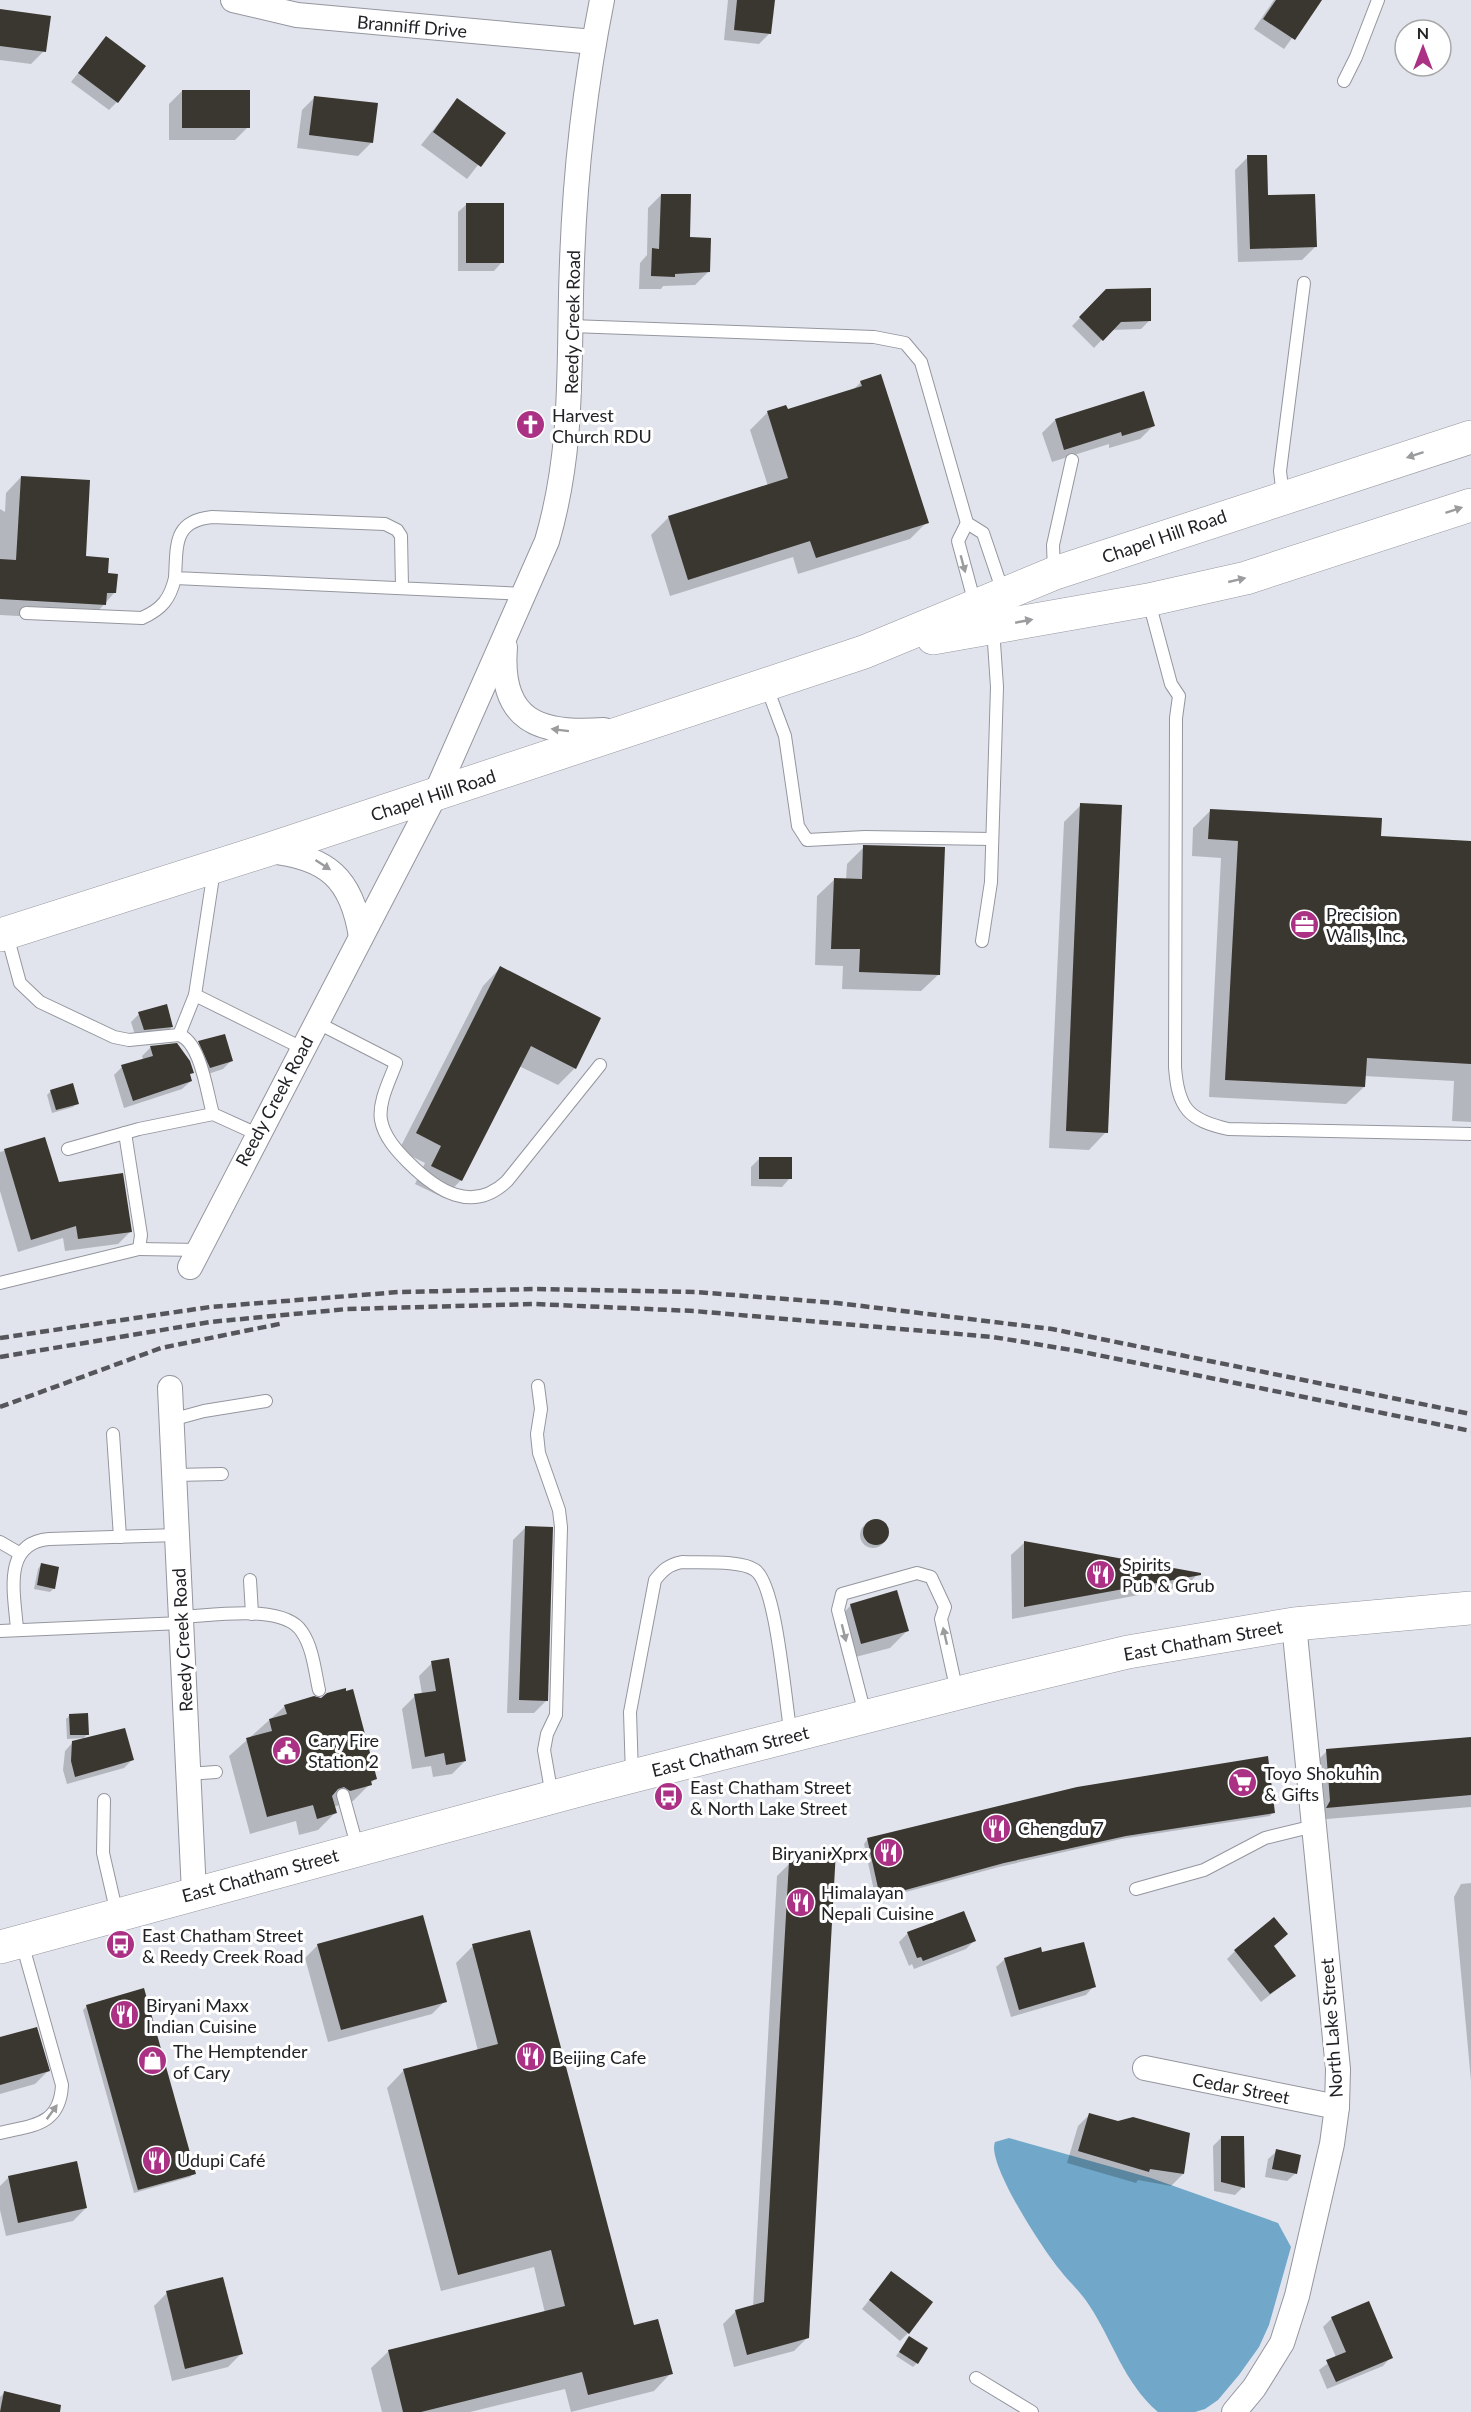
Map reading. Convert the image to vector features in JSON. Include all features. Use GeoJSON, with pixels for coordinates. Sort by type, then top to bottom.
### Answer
{"type":"FeatureCollection","features":[{"type":"Feature","properties":{"kind":"main road","name":"Chapel Hill Road"},"geometry":{"type":"LineString","coordinates":[[2,930],[267,850],[864,652],[991,609],[1055,573],[1283,496],[1471,437]]}},
{"type":"Feature","properties":{"kind":"main road","name":"Chapel Hill Road"},"geometry":{"type":"LineString","coordinates":[[991,609],[1148,600],[1246,578],[1471,505]]}},
{"type":"Feature","properties":{"kind":"main road","name":"East Chatham Street"},"geometry":{"type":"LineString","coordinates":[[11,1944],[552,1797],[957,1693],[1128,1652],[1294,1624],[1471,1608]]}},
{"type":"Feature","properties":{"kind":"street","name":"Branniff Drive"},"geometry":{"type":"LineString","coordinates":[[233,0],[297,15],[594,42]]}},
{"type":"Feature","properties":{"kind":"street","name":"Reedy Creek Road"},"geometry":{"type":"LineString","coordinates":[[194,1258],[435,795],[547,541],[557,506],[570,406],[576,198],[594,42],[602,0]]}},
{"type":"Feature","properties":{"kind":"street","name":"Reedy Creek Road"},"geometry":{"type":"LineString","coordinates":[[507,635],[505,671],[510,696],[517,708],[535,725],[578,731],[639,727]]}},
{"type":"Feature","properties":{"kind":"street"},"geometry":{"type":"LineString","coordinates":[[267,850],[315,860],[338,875],[358,915],[361,937]]}},
{"type":"Feature","properties":{"kind":"street","name":"Reedy Creek Road"},"geometry":{"type":"LineString","coordinates":[[170,1388],[194,1893]]}},
{"type":"Feature","properties":{"kind":"street","name":"North Lake Street"},"geometry":{"type":"LineString","coordinates":[[1234,2412],[1254,2388],[1282,2343],[1316,2217],[1337,2107],[1338,2070],[1294,1624]]}},
{"type":"Feature","properties":{"kind":"street","name":"Cedar Street"},"geometry":{"type":"LineString","coordinates":[[1145,2068],[1337,2107]]}},
{"type":"Feature","properties":{"kind":"lane"},"geometry":{"type":"LineString","coordinates":[[1344,81],[1378,0]]}},
{"type":"Feature","properties":{"kind":"lane"},"geometry":{"type":"LineString","coordinates":[[1283,496],[1280,471],[1304,283]]}},
{"type":"Feature","properties":{"kind":"lane"},"geometry":{"type":"LineString","coordinates":[[571,327],[874,337],[905,343],[921,362],[967,523],[983,533],[997,687],[991,882],[982,941]]}},
{"type":"Feature","properties":{"kind":"lane"},"geometry":{"type":"LineString","coordinates":[[1055,573],[1053,545],[1072,460]]}},
{"type":"Feature","properties":{"kind":"lane"},"geometry":{"type":"LineString","coordinates":[[26,613],[142,618],[155,612],[167,600],[175,578],[177,544],[184,527],[191,521],[201,518],[392,527],[401,536],[402,542],[402,587]]}},
{"type":"Feature","properties":{"kind":"lane"},"geometry":{"type":"LineString","coordinates":[[967,523],[958,541],[991,609]]}},
{"type":"Feature","properties":{"kind":"lane"},"geometry":{"type":"LineString","coordinates":[[175,578],[525,594]]}},
{"type":"Feature","properties":{"kind":"lane"},"geometry":{"type":"LineString","coordinates":[[1148,600],[1171,684],[1179,696],[1176,718],[1175,1067],[1177,1089],[1184,1107],[1196,1119],[1228,1129],[1471,1134]]}},
{"type":"Feature","properties":{"kind":"lane"},"geometry":{"type":"LineString","coordinates":[[765,684],[785,736],[798,826],[807,840],[865,837],[992,839]]}},
{"type":"Feature","properties":{"kind":"lane"},"geometry":{"type":"LineString","coordinates":[[179,1035],[195,995],[214,866]]}},
{"type":"Feature","properties":{"kind":"lane"},"geometry":{"type":"LineString","coordinates":[[2,930],[20,983],[40,1002],[114,1037],[129,1040],[179,1035],[187,1038],[195,1050],[213,1114]]}},
{"type":"Feature","properties":{"kind":"lane"},"geometry":{"type":"LineString","coordinates":[[195,995],[302,1048]]}},
{"type":"Feature","properties":{"kind":"lane"},"geometry":{"type":"LineString","coordinates":[[316,1022],[396,1063],[381,1103],[380,1119],[385,1134],[428,1182],[446,1192],[461,1196],[484,1197],[497,1191],[600,1065]]}},
{"type":"Feature","properties":{"kind":"lane"},"geometry":{"type":"LineString","coordinates":[[68,1149],[125,1133],[213,1114],[257,1134]]}},
{"type":"Feature","properties":{"kind":"lane"},"geometry":{"type":"LineString","coordinates":[[125,1133],[141,1235],[139,1249]]}},
{"type":"Feature","properties":{"kind":"lane"},"geometry":{"type":"LineString","coordinates":[[0,1283],[139,1249],[194,1258]]}},
{"type":"Feature","properties":{"kind":"lane"},"geometry":{"type":"LineString","coordinates":[[538,1386],[539,1453],[559,1510],[561,1527],[556,1715],[544,1750],[552,1797]]}},
{"type":"Feature","properties":{"kind":"lane"},"geometry":{"type":"LineString","coordinates":[[171,1420],[204,1411],[266,1401]]}},
{"type":"Feature","properties":{"kind":"lane"},"geometry":{"type":"LineString","coordinates":[[113,1434],[120,1537]]}},
{"type":"Feature","properties":{"kind":"lane"},"geometry":{"type":"LineString","coordinates":[[174,1475],[222,1474]]}},
{"type":"Feature","properties":{"kind":"lane"},"geometry":{"type":"LineString","coordinates":[[17,1630],[14,1573],[19,1553],[24,1546],[39,1539],[177,1535]]}},
{"type":"Feature","properties":{"kind":"lane"},"geometry":{"type":"LineString","coordinates":[[0,1542],[19,1553]]}},
{"type":"Feature","properties":{"kind":"lane"},"geometry":{"type":"LineString","coordinates":[[632,1777],[630,1712],[654,1580],[663,1569],[672,1564],[682,1562],[747,1566],[762,1575],[771,1599],[791,1736]]}},
{"type":"Feature","properties":{"kind":"lane"},"geometry":{"type":"LineString","coordinates":[[866,1716],[838,1610],[842,1594],[917,1573],[931,1577],[945,1607],[941,1619],[957,1693]]}},
{"type":"Feature","properties":{"kind":"lane"},"geometry":{"type":"LineString","coordinates":[[250,1580],[252,1614]]}},
{"type":"Feature","properties":{"kind":"lane"},"geometry":{"type":"LineString","coordinates":[[0,1631],[252,1614],[279,1616],[297,1625],[308,1644],[319,1690]]}},
{"type":"Feature","properties":{"kind":"lane"},"geometry":{"type":"LineString","coordinates":[[188,1774],[216,1773]]}},
{"type":"Feature","properties":{"kind":"lane"},"geometry":{"type":"LineString","coordinates":[[343,1795],[358,1849]]}},
{"type":"Feature","properties":{"kind":"lane"},"geometry":{"type":"LineString","coordinates":[[104,1800],[103,1853],[117,1915]]}},
{"type":"Feature","properties":{"kind":"lane"},"geometry":{"type":"LineString","coordinates":[[1136,1889],[1204,1870],[1265,1838],[1314,1826]]}},
{"type":"Feature","properties":{"kind":"lane"},"geometry":{"type":"LineString","coordinates":[[0,2133],[46,2121],[55,2113],[62,2096],[62,2085],[11,1944]]}},
{"type":"Feature","properties":{"kind":"lane"},"geometry":{"type":"LineString","coordinates":[[976,2378],[1032,2412]]}},
{"type":"Feature","properties":{"kind":"water"},"geometry":{"type":"Polygon","coordinates":[[[1009,2138],[1151,2178],[1278,2223],[1291,2247],[1269,2325],[1259,2347],[1218,2400],[1205,2409],[1195,2412],[1158,2412],[1146,2401],[1128,2375],[1089,2305],[1042,2245],[1007,2187],[995,2153],[995,2142],[1009,2138]]]}},
{"type":"Feature","properties":{"kind":"building"},"geometry":{"type":"Polygon","coordinates":[[[737,0],[775,0],[771,34],[734,30],[737,0]]]}},
{"type":"Feature","properties":{"kind":"building"},"geometry":{"type":"Polygon","coordinates":[[[1276,0],[1322,0],[1295,40],[1263,19],[1276,0]]]}},
{"type":"Feature","properties":{"kind":"building"},"geometry":{"type":"Polygon","coordinates":[[[0,9],[51,16],[46,52],[0,46],[0,9]]]}},
{"type":"Feature","properties":{"kind":"building"},"geometry":{"type":"Polygon","coordinates":[[[106,36],[146,66],[118,103],[78,73],[106,36]]]}},
{"type":"Feature","properties":{"kind":"building"},"geometry":{"type":"Polygon","coordinates":[[[182,90],[250,90],[250,128],[182,128],[182,90]]]}},
{"type":"Feature","properties":{"kind":"building"},"geometry":{"type":"Polygon","coordinates":[[[314,96],[378,103],[373,143],[309,135],[314,96]]]}},
{"type":"Feature","properties":{"kind":"building"},"geometry":{"type":"Polygon","coordinates":[[[457,98],[506,133],[481,167],[433,132],[457,98]]]}},
{"type":"Feature","properties":{"kind":"building"},"geometry":{"type":"Polygon","coordinates":[[[1247,155],[1267,155],[1268,195],[1315,194],[1317,247],[1250,249],[1247,155]]]}},
{"type":"Feature","properties":{"kind":"building"},"geometry":{"type":"Polygon","coordinates":[[[661,194],[691,194],[690,237],[711,238],[710,272],[675,274],[675,277],[651,276],[652,248],[659,249],[661,194]]]}},
{"type":"Feature","properties":{"kind":"building"},"geometry":{"type":"Polygon","coordinates":[[[466,203],[504,203],[504,263],[466,263],[466,203]]]}},
{"type":"Feature","properties":{"kind":"building"},"geometry":{"type":"Polygon","coordinates":[[[1151,288],[1151,321],[1121,322],[1103,341],[1079,317],[1106,289],[1151,288]]]}},
{"type":"Feature","properties":{"kind":"building"},"geometry":{"type":"Polygon","coordinates":[[[881,374],[929,523],[816,558],[810,541],[688,580],[668,516],[788,478],[767,411],[786,405],[788,409],[862,386],[860,381],[881,374]]]}},
{"type":"Feature","properties":{"kind":"building"},"geometry":{"type":"Polygon","coordinates":[[[1144,391],[1155,426],[1122,436],[1121,432],[1064,450],[1055,419],[1144,391]]]}},
{"type":"Feature","properties":{"kind":"building"},"geometry":{"type":"Polygon","coordinates":[[[21,476],[90,480],[86,556],[109,558],[108,573],[118,574],[116,593],[107,593],[106,605],[0,599],[0,559],[16,560],[21,476]]]}},
{"type":"Feature","properties":{"kind":"building"},"geometry":{"type":"Polygon","coordinates":[[[1080,803],[1122,805],[1108,1133],[1066,1131],[1080,803]]]}},
{"type":"Feature","properties":{"kind":"building","name":"Precision Walls, Inc."},"geometry":{"type":"Polygon","coordinates":[[[1210,809],[1382,818],[1381,836],[1471,841],[1471,1064],[1367,1058],[1365,1087],[1225,1080],[1238,841],[1208,839],[1210,809]]]}},
{"type":"Feature","properties":{"kind":"building"},"geometry":{"type":"Polygon","coordinates":[[[863,845],[945,847],[940,975],[859,972],[860,949],[831,949],[834,878],[862,879],[863,845]]]}},
{"type":"Feature","properties":{"kind":"building"},"geometry":{"type":"Polygon","coordinates":[[[500,966],[601,1018],[576,1069],[531,1046],[462,1181],[431,1166],[441,1146],[416,1133],[500,966]]]}},
{"type":"Feature","properties":{"kind":"building"},"geometry":{"type":"Polygon","coordinates":[[[167,1004],[173,1027],[144,1030],[138,1012],[167,1004]]]}},
{"type":"Feature","properties":{"kind":"building"},"geometry":{"type":"Polygon","coordinates":[[[225,1034],[233,1061],[210,1068],[198,1041],[225,1034]]]}},
{"type":"Feature","properties":{"kind":"building"},"geometry":{"type":"Polygon","coordinates":[[[177,1043],[190,1061],[194,1073],[190,1074],[192,1081],[133,1101],[121,1065],[153,1056],[150,1046],[177,1043]]]}},
{"type":"Feature","properties":{"kind":"building"},"geometry":{"type":"Polygon","coordinates":[[[73,1083],[79,1104],[56,1110],[50,1090],[73,1083]]]}},
{"type":"Feature","properties":{"kind":"building"},"geometry":{"type":"Polygon","coordinates":[[[45,1137],[59,1182],[123,1173],[132,1232],[78,1239],[76,1226],[31,1240],[4,1149],[45,1137]]]}},
{"type":"Feature","properties":{"kind":"building"},"geometry":{"type":"Polygon","coordinates":[[[759,1157],[792,1157],[792,1179],[759,1179],[759,1157]]]}},
{"type":"Feature","properties":{"kind":"building"},"geometry":{"type":"Polygon","coordinates":[[[876,1519],[885,1523],[889,1532],[885,1541],[876,1545],[867,1541],[863,1532],[867,1523],[876,1519]]]}},
{"type":"Feature","properties":{"kind":"building"},"geometry":{"type":"Polygon","coordinates":[[[525,1526],[553,1527],[548,1701],[519,1700],[525,1526]]]}},
{"type":"Feature","properties":{"kind":"building","name":"Spirits Pub & Grub"},"geometry":{"type":"Polygon","coordinates":[[[1024,1541],[1201,1573],[1201,1575],[1024,1607],[1024,1541]]]}},
{"type":"Feature","properties":{"kind":"building"},"geometry":{"type":"Polygon","coordinates":[[[41,1563],[59,1567],[55,1589],[37,1585],[41,1563]]]}},
{"type":"Feature","properties":{"kind":"building"},"geometry":{"type":"Polygon","coordinates":[[[897,1590],[909,1631],[861,1644],[850,1604],[897,1590]]]}},
{"type":"Feature","properties":{"kind":"building"},"geometry":{"type":"Polygon","coordinates":[[[449,1658],[466,1761],[446,1765],[444,1753],[425,1757],[414,1694],[436,1691],[431,1661],[449,1658]]]}},
{"type":"Feature","properties":{"kind":"building"},"geometry":{"type":"Polygon","coordinates":[[[346,1688],[346,1691],[353,1689],[377,1779],[371,1781],[372,1785],[350,1791],[344,1787],[338,1789],[332,1796],[337,1813],[317,1819],[313,1805],[267,1817],[246,1738],[272,1731],[269,1719],[287,1714],[284,1705],[314,1696],[321,1698],[327,1693],[346,1688]]]}},
{"type":"Feature","properties":{"kind":"building"},"geometry":{"type":"Polygon","coordinates":[[[88,1713],[89,1735],[70,1735],[69,1714],[88,1713]]]}},
{"type":"Feature","properties":{"kind":"building"},"geometry":{"type":"Polygon","coordinates":[[[125,1728],[134,1760],[75,1777],[71,1761],[72,1741],[125,1728]]]}},
{"type":"Feature","properties":{"kind":"building"},"geometry":{"type":"Polygon","coordinates":[[[1471,1737],[1471,1795],[1326,1808],[1330,1801],[1326,1749],[1471,1737]]]}},
{"type":"Feature","properties":{"kind":"building"},"geometry":{"type":"Polygon","coordinates":[[[1268,1756],[1275,1813],[1126,1836],[1004,1863],[880,1897],[867,1838],[1077,1787],[1268,1756]]]}},
{"type":"Feature","properties":{"kind":"building"},"geometry":{"type":"Polygon","coordinates":[[[836,1850],[809,2338],[747,2355],[735,2310],[764,2302],[789,1862],[836,1850]]]}},
{"type":"Feature","properties":{"kind":"building"},"geometry":{"type":"Polygon","coordinates":[[[964,1911],[976,1941],[923,1961],[921,1957],[917,1958],[907,1932],[964,1911]]]}},
{"type":"Feature","properties":{"kind":"building"},"geometry":{"type":"Polygon","coordinates":[[[423,1915],[447,2002],[341,2030],[317,1944],[423,1915]]]}},
{"type":"Feature","properties":{"kind":"building"},"geometry":{"type":"Polygon","coordinates":[[[1274,1917],[1288,1934],[1274,1946],[1296,1976],[1270,1994],[1234,1950],[1274,1917]]]}},
{"type":"Feature","properties":{"kind":"building"},"geometry":{"type":"Polygon","coordinates":[[[530,1930],[634,2325],[658,2319],[673,2374],[588,2395],[582,2372],[421,2412],[403,2412],[388,2350],[565,2306],[551,2250],[458,2275],[403,2069],[498,2044],[472,1944],[530,1930]]]}},
{"type":"Feature","properties":{"kind":"building"},"geometry":{"type":"Polygon","coordinates":[[[1084,1942],[1096,1987],[1019,2010],[1004,1958],[1041,1947],[1042,1952],[1084,1942]]]}},
{"type":"Feature","properties":{"kind":"building"},"geometry":{"type":"Polygon","coordinates":[[[144,1988],[196,2174],[138,2190],[86,2005],[144,1988]]]}},
{"type":"Feature","properties":{"kind":"building"},"geometry":{"type":"Polygon","coordinates":[[[37,2027],[50,2071],[0,2085],[0,2037],[37,2027]]]}},
{"type":"Feature","properties":{"kind":"building"},"geometry":{"type":"Polygon","coordinates":[[[1089,2113],[1118,2121],[1133,2117],[1190,2133],[1184,2174],[1150,2169],[1149,2172],[1078,2151],[1089,2113]]]}},
{"type":"Feature","properties":{"kind":"building"},"geometry":{"type":"Polygon","coordinates":[[[1221,2136],[1244,2136],[1245,2188],[1221,2182],[1221,2136]]]}},
{"type":"Feature","properties":{"kind":"building"},"geometry":{"type":"Polygon","coordinates":[[[1276,2149],[1301,2155],[1297,2174],[1272,2169],[1276,2149]]]}},
{"type":"Feature","properties":{"kind":"building"},"geometry":{"type":"Polygon","coordinates":[[[77,2161],[87,2208],[18,2223],[8,2176],[77,2161]]]}},
{"type":"Feature","properties":{"kind":"building"},"geometry":{"type":"Polygon","coordinates":[[[891,2271],[933,2302],[909,2334],[869,2300],[891,2271]]]}},
{"type":"Feature","properties":{"kind":"building"},"geometry":{"type":"Polygon","coordinates":[[[223,2277],[243,2354],[185,2369],[166,2291],[223,2277]]]}},
{"type":"Feature","properties":{"kind":"building"},"geometry":{"type":"Polygon","coordinates":[[[1369,2301],[1393,2358],[1336,2382],[1326,2360],[1346,2352],[1331,2317],[1369,2301]]]}},
{"type":"Feature","properties":{"kind":"building"},"geometry":{"type":"Polygon","coordinates":[[[909,2336],[928,2348],[918,2364],[899,2352],[909,2336]]]}},
{"type":"Feature","properties":{"kind":"building"},"geometry":{"type":"Polygon","coordinates":[[[4,2391],[61,2405],[60,2412],[0,2412],[4,2391]]]}},
{"type":"Feature","properties":{"kind":"railway"},"geometry":{"type":"LineString","coordinates":[[0,1338],[210,1307],[399,1292],[537,1289],[695,1292],[837,1303],[1052,1329],[1471,1414]]}},
{"type":"Feature","properties":{"kind":"railway"},"geometry":{"type":"LineString","coordinates":[[0,1357],[210,1322],[347,1309],[534,1304],[694,1311],[993,1337],[1078,1351],[1471,1431]]}},
{"type":"Feature","properties":{"kind":"railway"},"geometry":{"type":"LineString","coordinates":[[0,1407],[161,1348],[284,1323]]}},
{"type":"Feature","properties":{"kind":"place","name":"Harvest Church RDU"},"geometry":{"type":"Point","coordinates":[531,425]}},
{"type":"Feature","properties":{"kind":"place","name":"Precision Walls, Inc."},"geometry":{"type":"Point","coordinates":[1305,924]}},
{"type":"Feature","properties":{"kind":"place","name":"Spirits Pub & Grub"},"geometry":{"type":"Point","coordinates":[1101,1574]}},
{"type":"Feature","properties":{"kind":"place","name":"Cary Fire Station 2"},"geometry":{"type":"Point","coordinates":[287,1750]}},
{"type":"Feature","properties":{"kind":"place","name":"Toyo Shokuhin & Gifts"},"geometry":{"type":"Point","coordinates":[1243,1783]}},
{"type":"Feature","properties":{"kind":"place","name":"East Chatham Street & North Lake Street"},"geometry":{"type":"Point","coordinates":[669,1797]}},
{"type":"Feature","properties":{"kind":"place","name":"Chengdu 7"},"geometry":{"type":"Point","coordinates":[997,1828]}},
{"type":"Feature","properties":{"kind":"place","name":"Biryani Xprx"},"geometry":{"type":"Point","coordinates":[889,1853]}},
{"type":"Feature","properties":{"kind":"place","name":"Himalayan Nepali Cuisine"},"geometry":{"type":"Point","coordinates":[800,1902]}},
{"type":"Feature","properties":{"kind":"place","name":"East Chatham Street & Reedy Creek Road"},"geometry":{"type":"Point","coordinates":[121,1945]}},
{"type":"Feature","properties":{"kind":"place","name":"Biryani Maxx Indian Cuisine"},"geometry":{"type":"Point","coordinates":[125,2015]}},
{"type":"Feature","properties":{"kind":"place","name":"Beijing Cafe"},"geometry":{"type":"Point","coordinates":[531,2057]}},
{"type":"Feature","properties":{"kind":"place","name":"The Hemptender of Cary"},"geometry":{"type":"Point","coordinates":[152,2061]}},
{"type":"Feature","properties":{"kind":"place","name":"Udupi Café"},"geometry":{"type":"Point","coordinates":[156,2160]}}]}
